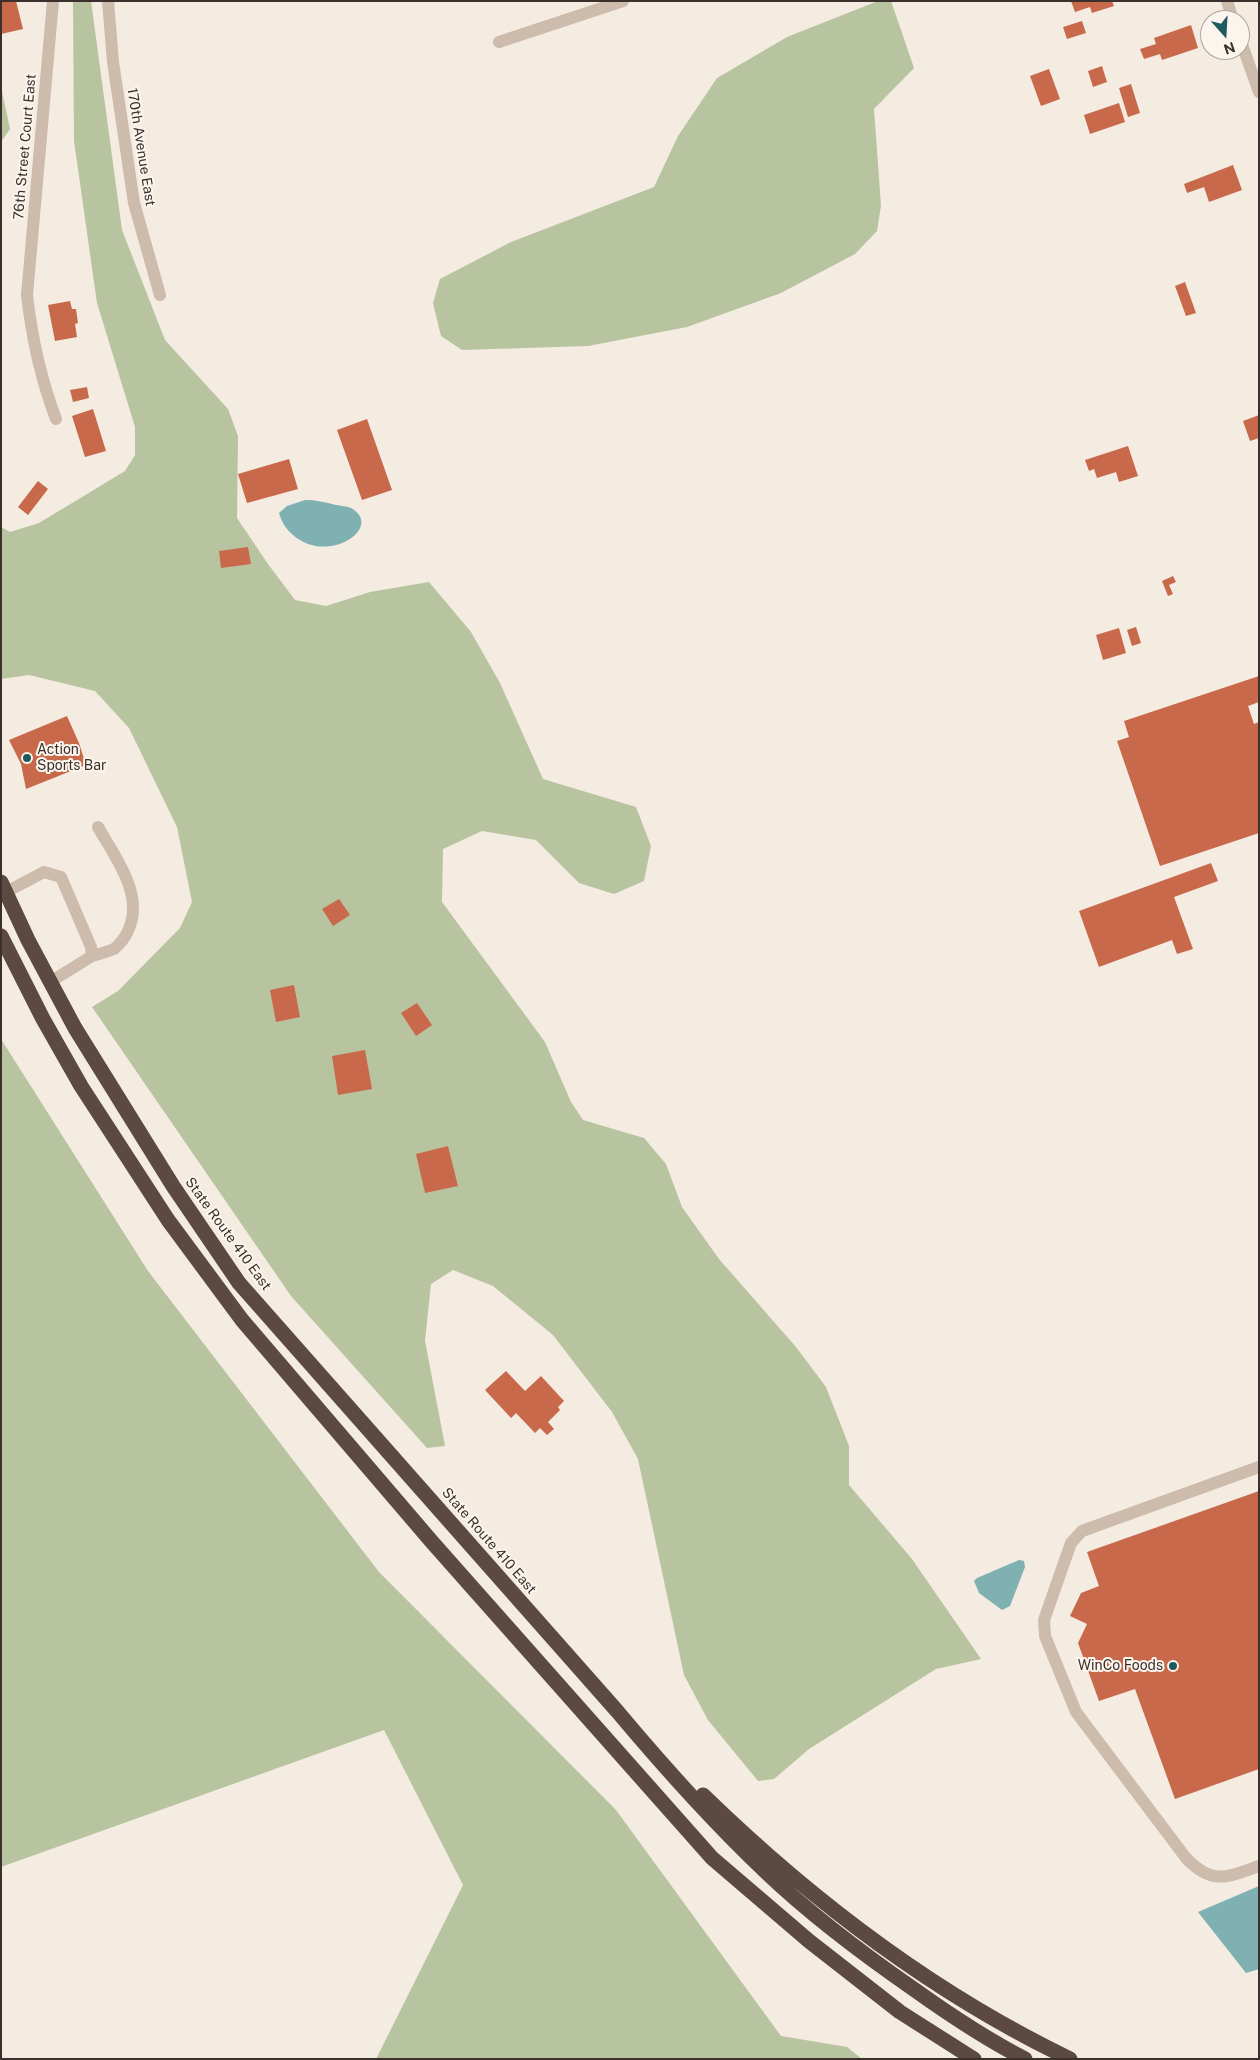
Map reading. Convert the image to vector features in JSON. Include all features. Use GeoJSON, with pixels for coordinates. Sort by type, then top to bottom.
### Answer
{"type":"FeatureCollection","features":[{"type":"Feature","properties":{"kind":"highway","name":"State Route 410 East"},"geometry":{"type":"LineString","coordinates":[[4,887],[50,982],[75,1028],[173,1186],[239,1283],[616,1711]]}},
{"type":"Feature","properties":{"kind":"highway"},"geometry":{"type":"LineString","coordinates":[[1,936],[43,1019],[81,1086],[168,1220],[242,1320],[432,1542],[712,1858],[809,1941],[900,2012],[974,2059]]}},
{"type":"Feature","properties":{"kind":"highway"},"geometry":{"type":"LineString","coordinates":[[616,1711],[662,1765],[716,1823],[767,1873],[818,1917],[870,1958],[928,1999],[987,2038],[1025,2059]]}},
{"type":"Feature","properties":{"kind":"highway"},"geometry":{"type":"LineString","coordinates":[[616,1711],[662,1749],[732,1823],[792,1877],[837,1914],[926,1978],[1070,2059]]}},
{"type":"Feature","properties":{"kind":"street","name":"76th Street Court East"},"geometry":{"type":"LineString","coordinates":[[53,1],[27,295],[31,328],[42,383],[56,419]]}},
{"type":"Feature","properties":{"kind":"street","name":"170th Avenue East"},"geometry":{"type":"LineString","coordinates":[[108,1],[114,71],[132,195],[160,294]]}},
{"type":"Feature","properties":{"kind":"street"},"geometry":{"type":"LineString","coordinates":[[499,42],[623,1]]}},
{"type":"Feature","properties":{"kind":"street"},"geometry":{"type":"LineString","coordinates":[[1248,60],[1259,92]]}},
{"type":"Feature","properties":{"kind":"street"},"geometry":{"type":"LineString","coordinates":[[50,982],[92,956],[112,950],[119,945],[132,924],[131,893],[126,878],[98,827]]}},
{"type":"Feature","properties":{"kind":"street"},"geometry":{"type":"LineString","coordinates":[[4,887],[44,872],[61,877],[91,948],[92,956]]}},
{"type":"Feature","properties":{"kind":"street"},"geometry":{"type":"LineString","coordinates":[[1259,1467],[1082,1531],[1071,1543],[1044,1620],[1043,1628],[1076,1712],[1186,1858],[1204,1874],[1223,1878],[1259,1866]]}},
{"type":"Feature","properties":{"kind":"green space"},"geometry":{"type":"Polygon","coordinates":[[[73,1],[91,1],[122,230],[165,340],[228,409],[238,436],[237,518],[268,564],[295,600],[326,606],[370,592],[429,582],[471,632],[500,683],[543,779],[636,807],[651,846],[644,881],[614,894],[579,883],[536,840],[482,831],[443,849],[442,902],[545,1042],[571,1102],[583,1120],[644,1138],[666,1164],[682,1207],[719,1259],[796,1347],[826,1387],[849,1446],[849,1485],[912,1559],[981,1659],[936,1669],[809,1749],[774,1779],[758,1781],[708,1720],[684,1675],[638,1459],[612,1412],[553,1335],[493,1286],[453,1270],[431,1284],[425,1341],[445,1446],[427,1448],[291,1296],[92,1007],[118,991],[180,928],[192,902],[177,827],[129,728],[95,691],[29,675],[1,679],[1,527],[10,532],[39,523],[125,471],[135,455],[135,427],[97,303],[74,141],[73,1]]]}},
{"type":"Feature","properties":{"kind":"green space"},"geometry":{"type":"Polygon","coordinates":[[[878,1],[891,1],[914,68],[874,109],[881,206],[877,231],[855,254],[781,293],[687,327],[588,346],[462,350],[441,336],[433,303],[440,279],[511,242],[654,187],[678,136],[717,78],[787,37],[878,1]]]}},
{"type":"Feature","properties":{"kind":"green space"},"geometry":{"type":"Polygon","coordinates":[[[1,87],[10,129],[1,142],[1,87]]]}},
{"type":"Feature","properties":{"kind":"green space"},"geometry":{"type":"Polygon","coordinates":[[[1,1039],[148,1271],[379,1572],[616,1810],[781,2036],[847,2047],[862,2059],[376,2059],[463,1885],[384,1730],[1,1867],[1,1039]]]}},
{"type":"Feature","properties":{"kind":"water"},"geometry":{"type":"Polygon","coordinates":[[[305,500],[321,501],[351,508],[360,516],[361,525],[357,533],[348,540],[336,545],[322,547],[307,544],[293,535],[284,526],[279,513],[287,506],[305,500]]]}},
{"type":"Feature","properties":{"kind":"water"},"geometry":{"type":"Polygon","coordinates":[[[1019,1560],[1024,1561],[1025,1567],[1010,1606],[1002,1610],[979,1593],[974,1581],[1019,1560]]]}},
{"type":"Feature","properties":{"kind":"water"},"geometry":{"type":"Polygon","coordinates":[[[1259,1886],[1259,1969],[1246,1973],[1198,1912],[1259,1886]]]}},
{"type":"Feature","properties":{"kind":"building"},"geometry":{"type":"Polygon","coordinates":[[[1,1],[16,1],[23,29],[1,34],[1,1]]]}},
{"type":"Feature","properties":{"kind":"building"},"geometry":{"type":"Polygon","coordinates":[[[1071,1],[1112,1],[1114,6],[1092,13],[1090,7],[1075,12],[1071,1]]]}},
{"type":"Feature","properties":{"kind":"building"},"geometry":{"type":"Polygon","coordinates":[[[1082,21],[1086,33],[1067,39],[1063,27],[1082,21]]]}},
{"type":"Feature","properties":{"kind":"building"},"geometry":{"type":"Polygon","coordinates":[[[1191,25],[1198,48],[1162,60],[1160,54],[1144,59],[1140,49],[1156,44],[1154,38],[1191,25]]]}},
{"type":"Feature","properties":{"kind":"building"},"geometry":{"type":"Polygon","coordinates":[[[1102,66],[1107,82],[1093,87],[1088,71],[1102,66]]]}},
{"type":"Feature","properties":{"kind":"building"},"geometry":{"type":"Polygon","coordinates":[[[1049,69],[1060,99],[1041,106],[1030,76],[1049,69]]]}},
{"type":"Feature","properties":{"kind":"building"},"geometry":{"type":"Polygon","coordinates":[[[1131,84],[1140,113],[1128,117],[1119,88],[1131,84]]]}},
{"type":"Feature","properties":{"kind":"building"},"geometry":{"type":"Polygon","coordinates":[[[1119,103],[1125,122],[1090,134],[1084,115],[1119,103]]]}},
{"type":"Feature","properties":{"kind":"building"},"geometry":{"type":"Polygon","coordinates":[[[1233,165],[1242,190],[1209,202],[1204,187],[1187,193],[1184,184],[1233,165]]]}},
{"type":"Feature","properties":{"kind":"building"},"geometry":{"type":"Polygon","coordinates":[[[1185,282],[1196,313],[1186,316],[1175,286],[1185,282]]]}},
{"type":"Feature","properties":{"kind":"building"},"geometry":{"type":"Polygon","coordinates":[[[70,301],[72,309],[76,309],[78,323],[75,324],[77,337],[55,341],[48,305],[70,301]]]}},
{"type":"Feature","properties":{"kind":"building"},"geometry":{"type":"Polygon","coordinates":[[[87,387],[89,398],[73,402],[70,390],[87,387]]]}},
{"type":"Feature","properties":{"kind":"building"},"geometry":{"type":"Polygon","coordinates":[[[93,409],[106,451],[85,457],[72,416],[93,409]]]}},
{"type":"Feature","properties":{"kind":"building"},"geometry":{"type":"Polygon","coordinates":[[[1259,415],[1259,438],[1250,441],[1243,421],[1259,415]]]}},
{"type":"Feature","properties":{"kind":"building"},"geometry":{"type":"Polygon","coordinates":[[[367,419],[392,490],[362,500],[337,430],[367,419]]]}},
{"type":"Feature","properties":{"kind":"building"},"geometry":{"type":"Polygon","coordinates":[[[1128,446],[1138,476],[1119,482],[1116,472],[1097,478],[1094,469],[1089,471],[1085,460],[1128,446]]]}},
{"type":"Feature","properties":{"kind":"building"},"geometry":{"type":"Polygon","coordinates":[[[289,459],[298,489],[247,503],[238,474],[289,459]]]}},
{"type":"Feature","properties":{"kind":"building"},"geometry":{"type":"Polygon","coordinates":[[[38,481],[48,489],[28,515],[18,507],[38,481]]]}},
{"type":"Feature","properties":{"kind":"building"},"geometry":{"type":"Polygon","coordinates":[[[248,547],[251,564],[221,568],[219,551],[248,547]]]}},
{"type":"Feature","properties":{"kind":"building"},"geometry":{"type":"Polygon","coordinates":[[[1173,576],[1176,582],[1169,585],[1173,594],[1168,596],[1162,581],[1173,576]]]}},
{"type":"Feature","properties":{"kind":"building"},"geometry":{"type":"Polygon","coordinates":[[[1136,627],[1141,643],[1132,646],[1127,630],[1136,627]]]}},
{"type":"Feature","properties":{"kind":"building"},"geometry":{"type":"Polygon","coordinates":[[[1119,628],[1126,653],[1103,660],[1096,635],[1119,628]]]}},
{"type":"Feature","properties":{"kind":"building"},"geometry":{"type":"Polygon","coordinates":[[[1259,676],[1259,702],[1248,706],[1254,724],[1259,722],[1259,833],[1160,866],[1117,741],[1129,737],[1124,721],[1259,676]]]}},
{"type":"Feature","properties":{"kind":"building"},"geometry":{"type":"Polygon","coordinates":[[[67,716],[86,765],[26,789],[21,764],[9,740],[67,716]]]}},
{"type":"Feature","properties":{"kind":"building"},"geometry":{"type":"Polygon","coordinates":[[[1211,863],[1218,881],[1174,897],[1193,949],[1177,954],[1172,940],[1099,967],[1079,911],[1211,863]]]}},
{"type":"Feature","properties":{"kind":"building"},"geometry":{"type":"Polygon","coordinates":[[[339,899],[350,915],[333,926],[322,909],[339,899]]]}},
{"type":"Feature","properties":{"kind":"building"},"geometry":{"type":"Polygon","coordinates":[[[294,985],[300,1017],[276,1022],[270,990],[294,985]]]}},
{"type":"Feature","properties":{"kind":"building"},"geometry":{"type":"Polygon","coordinates":[[[417,1003],[432,1025],[416,1036],[401,1013],[417,1003]]]}},
{"type":"Feature","properties":{"kind":"building"},"geometry":{"type":"Polygon","coordinates":[[[365,1050],[372,1089],[338,1095],[332,1056],[365,1050]]]}},
{"type":"Feature","properties":{"kind":"building"},"geometry":{"type":"Polygon","coordinates":[[[448,1146],[458,1186],[425,1193],[416,1154],[448,1146]]]}},
{"type":"Feature","properties":{"kind":"building"},"geometry":{"type":"Polygon","coordinates":[[[506,1371],[525,1391],[541,1376],[564,1401],[558,1407],[560,1410],[548,1422],[554,1429],[547,1435],[540,1428],[535,1433],[516,1413],[511,1418],[485,1390],[506,1371]]]}},
{"type":"Feature","properties":{"kind":"building","name":"WinCo Foods"},"geometry":{"type":"Polygon","coordinates":[[[1259,1491],[1259,1769],[1175,1799],[1135,1689],[1099,1701],[1078,1643],[1087,1624],[1070,1616],[1081,1593],[1099,1586],[1087,1552],[1259,1491]]]}},
{"type":"Feature","properties":{"kind":"place","name":"Action Sports Bar"},"geometry":{"type":"Point","coordinates":[27,758]}},
{"type":"Feature","properties":{"kind":"place","name":"WinCo Foods"},"geometry":{"type":"Point","coordinates":[1173,1666]}}]}
